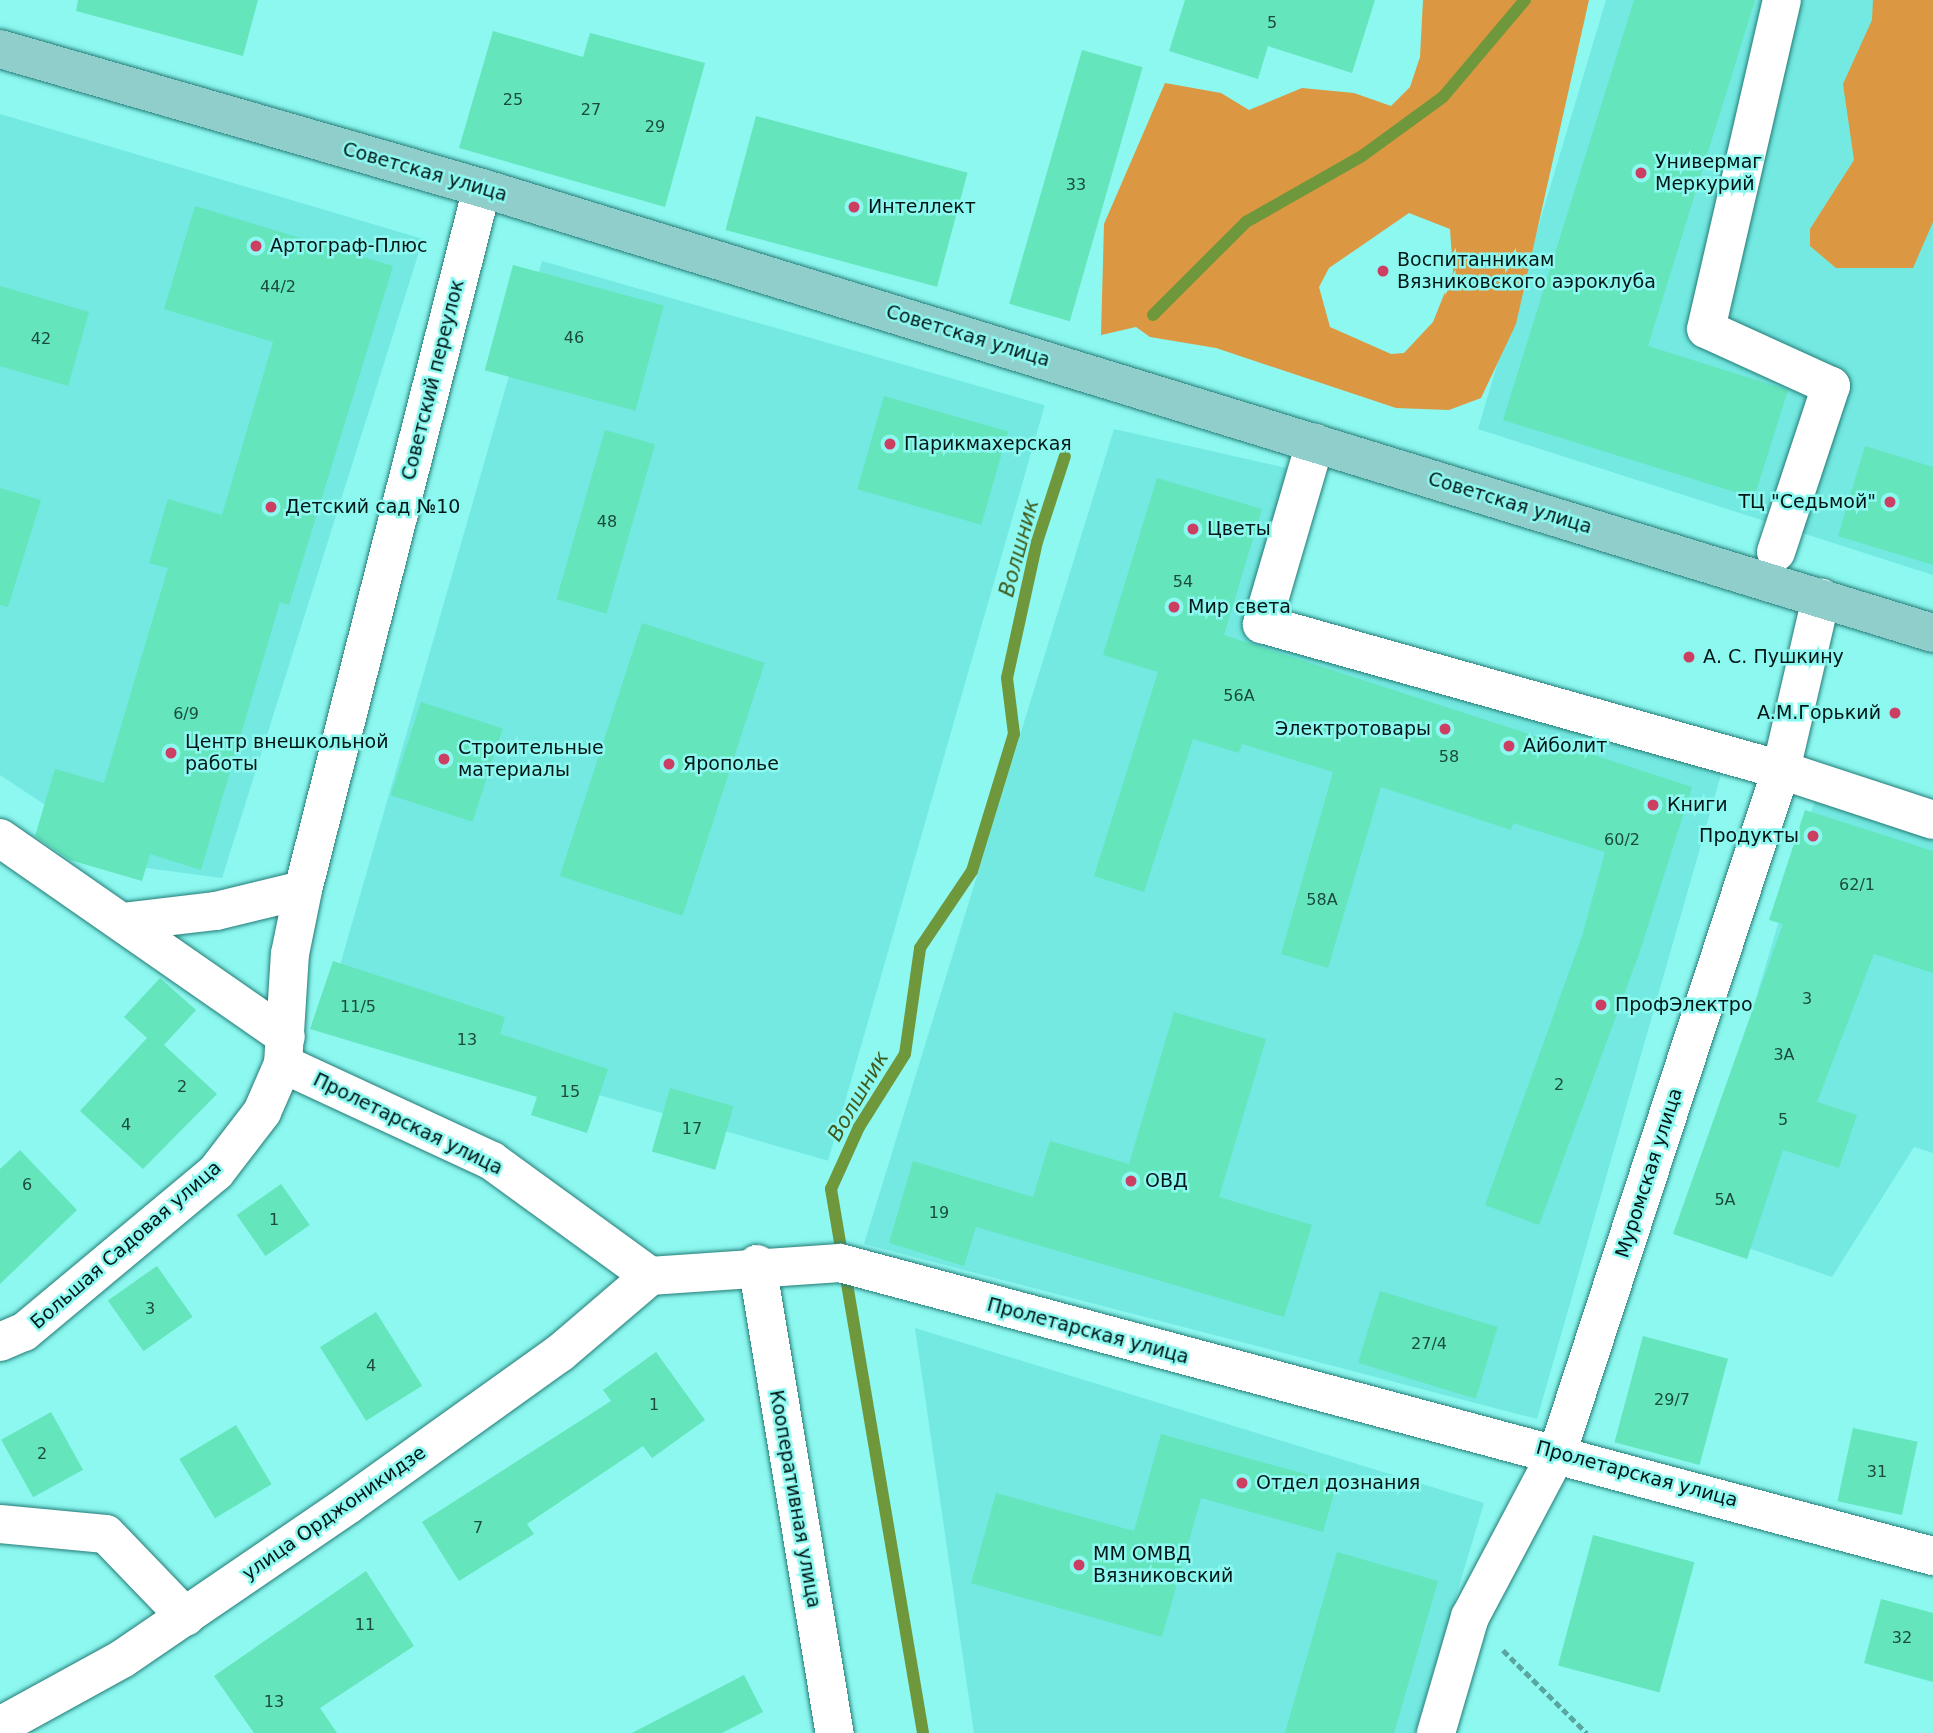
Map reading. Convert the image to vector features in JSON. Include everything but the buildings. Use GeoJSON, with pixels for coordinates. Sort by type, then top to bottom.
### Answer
{"type":"FeatureCollection","features":[{"type":"Feature","properties":{"kind":"main road","name":"Советская улица"},"geometry":{"type":"LineString","coordinates":[[0,49],[482,188],[1933,633]]}},
{"type":"Feature","properties":{"kind":"street"},"geometry":{"type":"LineString","coordinates":[[1776,552],[1831,386],[1706,329],[1782,0]]}},
{"type":"Feature","properties":{"kind":"street","name":"Советский переулок"},"geometry":{"type":"LineString","coordinates":[[285,1051],[290,954],[303,890],[482,188]]}},
{"type":"Feature","properties":{"kind":"street"},"geometry":{"type":"LineString","coordinates":[[1315,443],[1262,624],[1781,770],[1933,820]]}},
{"type":"Feature","properties":{"kind":"street","name":"Муромская улица"},"geometry":{"type":"LineString","coordinates":[[1436,1733],[1470,1617],[1558,1451],[1781,770],[1821,598]]}},
{"type":"Feature","properties":{"kind":"street","name":"Пролетарская улица"},"geometry":{"type":"LineString","coordinates":[[0,838],[122,922],[285,1051],[492,1161],[650,1276],[757,1264],[840,1263],[1363,1407],[1558,1451],[1933,1556]]}},
{"type":"Feature","properties":{"kind":"street"},"geometry":{"type":"LineString","coordinates":[[122,922],[216,911],[303,890]]}},
{"type":"Feature","properties":{"kind":"street","name":"Большая Садовая улица"},"geometry":{"type":"LineString","coordinates":[[0,1342],[24,1332],[216,1172],[262,1112],[285,1051]]}},
{"type":"Feature","properties":{"kind":"street","name":"Кооперативная улица"},"geometry":{"type":"LineString","coordinates":[[757,1264],[835,1733]]}},
{"type":"Feature","properties":{"kind":"street","name":"улица Орджоникидзе"},"geometry":{"type":"LineString","coordinates":[[0,1726],[186,1617],[560,1353],[650,1276]]}},
{"type":"Feature","properties":{"kind":"street"},"geometry":{"type":"LineString","coordinates":[[0,1524],[106,1534],[186,1617]]}},
{"type":"Feature","properties":{"kind":"path"},"geometry":{"type":"LineString","coordinates":[[1470,1617],[1587,1733]]}},
{"type":"Feature","properties":{"kind":"shaded area"},"geometry":{"type":"Polygon","coordinates":[[[1423,0],[1589,0],[1516,324],[1481,398],[1449,410],[1396,408],[1216,348],[1150,337],[1136,327],[1101,335],[1104,224],[1165,83],[1221,93],[1249,110],[1302,88],[1354,93],[1391,106],[1410,87],[1420,57],[1423,0]],[[1409,213],[1329,268],[1319,287],[1330,327],[1391,354],[1404,353],[1433,322],[1453,272],[1450,229],[1409,213]]]}},
{"type":"Feature","properties":{"kind":"shaded area"},"geometry":{"type":"Polygon","coordinates":[[[1606,0],[1890,0],[1933,18],[1933,575],[1478,429],[1606,0]]]}},
{"type":"Feature","properties":{"kind":"shaded area"},"geometry":{"type":"Polygon","coordinates":[[[1873,0],[1933,0],[1933,222],[1913,268],[1836,268],[1810,246],[1810,229],[1854,160],[1843,84],[1872,20],[1873,0]]]}},
{"type":"Feature","properties":{"kind":"shaded area"},"geometry":{"type":"Polygon","coordinates":[[[0,114],[423,239],[222,878],[139,867],[0,775],[0,114]]]}},
{"type":"Feature","properties":{"kind":"shaded area"},"geometry":{"type":"Polygon","coordinates":[[[542,261],[1045,405],[828,1161],[325,1017],[542,261]]]}},
{"type":"Feature","properties":{"kind":"shaded area"},"geometry":{"type":"Polygon","coordinates":[[[1114,429],[1295,470],[1247,623],[1722,771],[1537,1419],[864,1244],[1114,429]]]}},
{"type":"Feature","properties":{"kind":"shaded area"},"geometry":{"type":"Polygon","coordinates":[[[1817,793],[1933,826],[1933,1153],[1914,1147],[1832,1277],[1688,1227],[1817,793]]]}},
{"type":"Feature","properties":{"kind":"shaded area"},"geometry":{"type":"Polygon","coordinates":[[[915,1328],[1484,1503],[1415,1733],[974,1733],[915,1328]]]}},
{"type":"Feature","properties":{"kind":"waterway","name":"Волшник"},"geometry":{"type":"LineString","coordinates":[[1153,315],[1246,222],[1362,156],[1443,97],[1525,0]]}},
{"type":"Feature","properties":{"kind":"waterway","name":"Волшник"},"geometry":{"type":"LineString","coordinates":[[923,1733],[831,1189],[859,1127],[905,1054],[920,948],[972,871],[1014,734],[1007,678],[1037,542],[1065,456]]}},
{"type":"Feature","properties":{"kind":"place","name":"Универмаг Меркурий"},"geometry":{"type":"Point","coordinates":[1641,173]}},
{"type":"Feature","properties":{"kind":"place","name":"Интеллект"},"geometry":{"type":"Point","coordinates":[854,207]}},
{"type":"Feature","properties":{"kind":"place","name":"Артограф-Плюс"},"geometry":{"type":"Point","coordinates":[256,246]}},
{"type":"Feature","properties":{"kind":"place","name":"Воспитанникам Вязниковского аэроклуба"},"geometry":{"type":"Point","coordinates":[1383,271]}},
{"type":"Feature","properties":{"kind":"place","name":"Парикмахерская"},"geometry":{"type":"Point","coordinates":[890,444]}},
{"type":"Feature","properties":{"kind":"place","name":"ТЦ \"Седьмой\""},"geometry":{"type":"Point","coordinates":[1890,502]}},
{"type":"Feature","properties":{"kind":"place","name":"Детский сад №10"},"geometry":{"type":"Point","coordinates":[271,507]}},
{"type":"Feature","properties":{"kind":"place","name":"Цветы"},"geometry":{"type":"Point","coordinates":[1193,529]}},
{"type":"Feature","properties":{"kind":"place","name":"Мир света"},"geometry":{"type":"Point","coordinates":[1174,607]}},
{"type":"Feature","properties":{"kind":"place","name":"А. С. Пушкину"},"geometry":{"type":"Point","coordinates":[1689,657]}},
{"type":"Feature","properties":{"kind":"place","name":"А.М.Горький"},"geometry":{"type":"Point","coordinates":[1895,713]}},
{"type":"Feature","properties":{"kind":"place","name":"Электротовары"},"geometry":{"type":"Point","coordinates":[1445,729]}},
{"type":"Feature","properties":{"kind":"place","name":"Айболит"},"geometry":{"type":"Point","coordinates":[1509,746]}},
{"type":"Feature","properties":{"kind":"place","name":"Центр внешкольной работы"},"geometry":{"type":"Point","coordinates":[171,753]}},
{"type":"Feature","properties":{"kind":"place","name":"Строительные материалы"},"geometry":{"type":"Point","coordinates":[444,759]}},
{"type":"Feature","properties":{"kind":"place","name":"Ярополье"},"geometry":{"type":"Point","coordinates":[669,764]}},
{"type":"Feature","properties":{"kind":"place","name":"Книги"},"geometry":{"type":"Point","coordinates":[1653,805]}},
{"type":"Feature","properties":{"kind":"place","name":"Продукты"},"geometry":{"type":"Point","coordinates":[1813,836]}},
{"type":"Feature","properties":{"kind":"place","name":"ПрофЭлектро"},"geometry":{"type":"Point","coordinates":[1601,1005]}},
{"type":"Feature","properties":{"kind":"place","name":"ОВД"},"geometry":{"type":"Point","coordinates":[1131,1181]}},
{"type":"Feature","properties":{"kind":"place","name":"Отдел дознания"},"geometry":{"type":"Point","coordinates":[1242,1483]}},
{"type":"Feature","properties":{"kind":"place","name":"ММ ОМВД Вязниковский"},"geometry":{"type":"Point","coordinates":[1079,1565]}}]}
